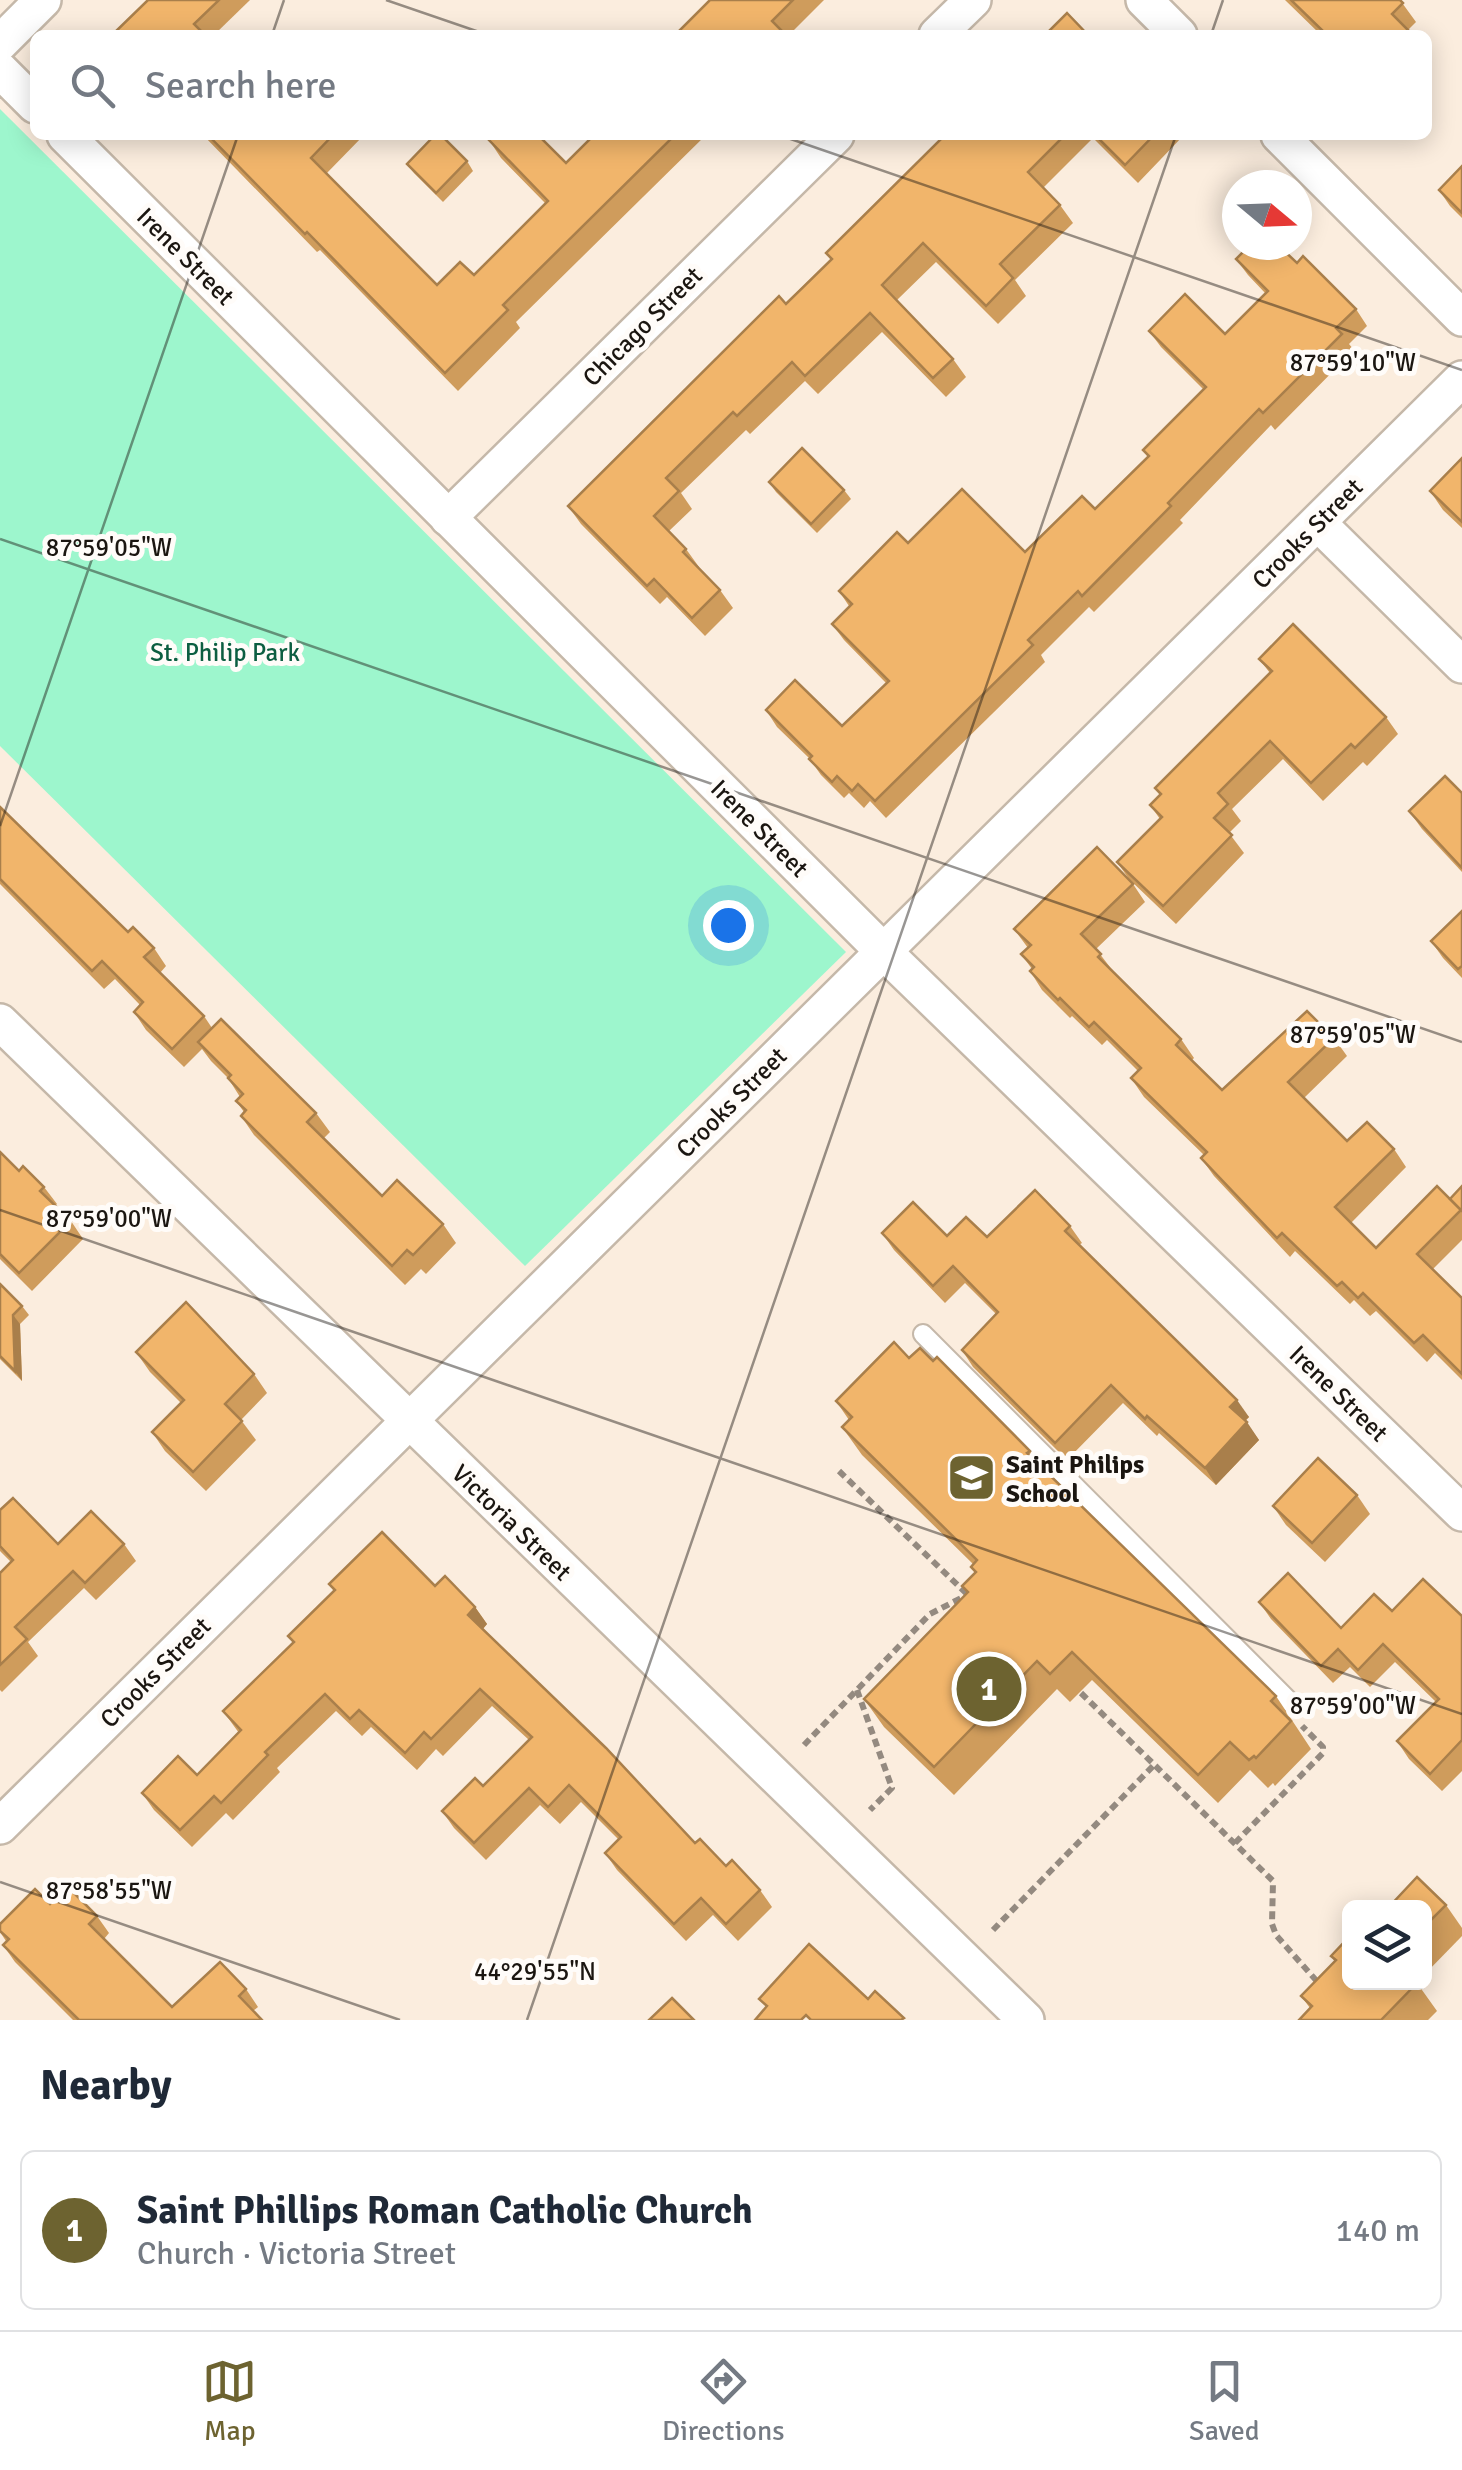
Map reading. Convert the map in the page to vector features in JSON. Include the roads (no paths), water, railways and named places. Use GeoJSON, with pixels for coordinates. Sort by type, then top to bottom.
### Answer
{"type":"FeatureCollection","features":[{"type":"Feature","properties":{"kind":"street"},"geometry":{"type":"LineString","coordinates":[[0,43],[43,0]]}},
{"type":"Feature","properties":{"kind":"street"},"geometry":{"type":"LineString","coordinates":[[942,30],[973,0]]}},
{"type":"Feature","properties":{"kind":"street"},"geometry":{"type":"LineString","coordinates":[[1144,0],[1174,30]]}},
{"type":"Feature","properties":{"kind":"street"},"geometry":{"type":"LineString","coordinates":[[0,70],[30,100]]}},
{"type":"Feature","properties":{"kind":"street","name":"Irene Street"},"geometry":{"type":"LineString","coordinates":[[70,140],[883,951],[1462,1512]]}},
{"type":"Feature","properties":{"kind":"street","name":"Chicago Street"},"geometry":{"type":"LineString","coordinates":[[448,518],[831,140]]}},
{"type":"Feature","properties":{"kind":"street"},"geometry":{"type":"LineString","coordinates":[[1284,140],[1462,318]]}},
{"type":"Feature","properties":{"kind":"street","name":"Crooks Street"},"geometry":{"type":"LineString","coordinates":[[0,1826],[1462,379]]}},
{"type":"Feature","properties":{"kind":"street"},"geometry":{"type":"LineString","coordinates":[[1318,523],[1462,665]]}},
{"type":"Feature","properties":{"kind":"street","name":"Victoria Street"},"geometry":{"type":"LineString","coordinates":[[0,1022],[1026,2020]]}},
{"type":"Feature","properties":{"kind":"lane"},"geometry":{"type":"LineString","coordinates":[[923,1334],[1292,1704]]}},
{"type":"Feature","properties":{"kind":"place","name":"Saint Philips School"},"geometry":{"type":"Point","coordinates":[971,1478]}},
{"type":"Feature","properties":{"kind":"place","name":"Saint Phillips Roman Catholic Church"},"geometry":{"type":"Point","coordinates":[989,1689]}},
{"type":"Feature","properties":{"kind":"park label","name":"St. Philip Park"},"geometry":{"type":"Point","coordinates":[225,652]}}]}
